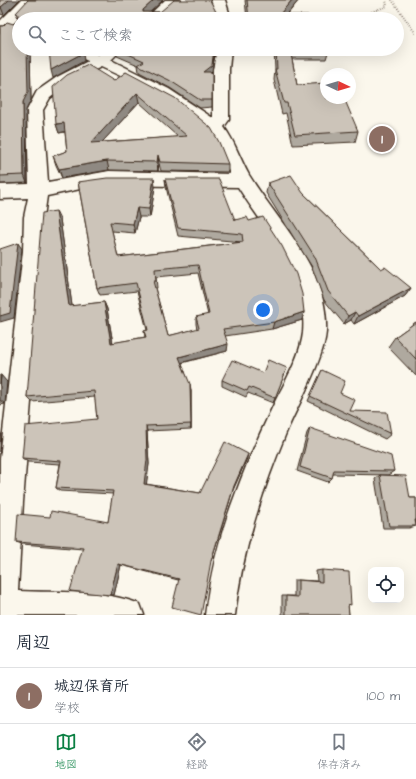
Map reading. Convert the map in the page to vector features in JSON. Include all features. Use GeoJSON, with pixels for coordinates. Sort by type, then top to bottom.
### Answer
{"type":"FeatureCollection","features":[{"type":"Feature","properties":{"kind":"street"},"geometry":{"type":"LineString","coordinates":[[18,12],[29,0]]}},
{"type":"Feature","properties":{"kind":"street"},"geometry":{"type":"LineString","coordinates":[[160,12],[173,0]]}},
{"type":"Feature","properties":{"kind":"street"},"geometry":{"type":"LineString","coordinates":[[218,0],[222,12]]}},
{"type":"Feature","properties":{"kind":"street"},"geometry":{"type":"LineString","coordinates":[[88,56],[167,95],[214,127],[227,144],[242,180],[300,264],[309,288],[313,310],[314,333],[304,364],[244,504],[232,546],[222,593],[220,615]]}},
{"type":"Feature","properties":{"kind":"street"},"geometry":{"type":"LineString","coordinates":[[106,56],[100,61],[63,80],[43,95],[35,110],[34,127],[39,191],[34,217],[33,251],[9,502],[3,610],[99,609],[129,615]]}},
{"type":"Feature","properties":{"kind":"street"},"geometry":{"type":"LineString","coordinates":[[214,127],[222,120],[221,69],[223,56]]}},
{"type":"Feature","properties":{"kind":"street"},"geometry":{"type":"LineString","coordinates":[[0,192],[39,191],[90,180],[109,178],[210,181],[242,180]]}},
{"type":"Feature","properties":{"kind":"path"},"geometry":{"type":"LineString","coordinates":[[371,12],[387,6],[386,0]]}},
{"type":"Feature","properties":{"kind":"path"},"geometry":{"type":"LineString","coordinates":[[392,0],[400,12]]}},
{"type":"Feature","properties":{"kind":"path"},"geometry":{"type":"LineString","coordinates":[[404,17],[416,34]]}},
{"type":"Feature","properties":{"kind":"building"},"geometry":{"type":"Polygon","coordinates":[[[0,0],[9,0],[0,7],[0,0]]]}},
{"type":"Feature","properties":{"kind":"building"},"geometry":{"type":"Polygon","coordinates":[[[28,0],[154,0],[143,10],[143,12],[17,12],[28,0]]]}},
{"type":"Feature","properties":{"kind":"building"},"geometry":{"type":"Polygon","coordinates":[[[174,0],[210,0],[216,12],[160,12],[174,0]]]}},
{"type":"Feature","properties":{"kind":"building"},"geometry":{"type":"Polygon","coordinates":[[[247,0],[292,0],[282,12],[248,12],[247,0]]]}},
{"type":"Feature","properties":{"kind":"building"},"geometry":{"type":"Polygon","coordinates":[[[7,22],[12,24],[12,56],[27,56],[28,92],[23,102],[24,175],[0,176],[0,26],[3,26],[7,22]]]}},
{"type":"Feature","properties":{"kind":"building"},"geometry":{"type":"Polygon","coordinates":[[[50,56],[77,56],[51,70],[50,56]]]}},
{"type":"Feature","properties":{"kind":"building"},"geometry":{"type":"Polygon","coordinates":[[[133,56],[213,56],[212,65],[203,72],[210,72],[212,75],[212,100],[200,100],[169,80],[138,65],[144,61],[133,56]]]}},
{"type":"Feature","properties":{"kind":"building"},"geometry":{"type":"Polygon","coordinates":[[[276,56],[291,56],[297,85],[320,83],[320,104],[347,104],[358,131],[295,135],[287,103],[284,103],[275,69],[277,69],[276,56]]]}},
{"type":"Feature","properties":{"kind":"building"},"geometry":{"type":"Polygon","coordinates":[[[88,65],[114,81],[126,72],[175,98],[211,128],[219,142],[228,164],[160,162],[158,155],[157,162],[107,161],[59,169],[53,156],[67,151],[64,123],[56,124],[53,87],[67,75],[88,65]],[[137,93],[91,143],[187,136],[137,93]]]}},
{"type":"Feature","properties":{"kind":"building"},"geometry":{"type":"Polygon","coordinates":[[[291,175],[303,193],[381,269],[385,267],[411,288],[358,316],[355,312],[348,316],[328,291],[315,257],[268,183],[291,175]]]}},
{"type":"Feature","properties":{"kind":"building"},"geometry":{"type":"Polygon","coordinates":[[[107,178],[154,178],[149,209],[137,208],[133,224],[110,222],[118,257],[243,242],[242,234],[178,228],[165,179],[219,179],[235,220],[247,217],[249,221],[263,217],[282,246],[296,274],[302,294],[304,312],[274,322],[223,329],[228,344],[179,357],[190,384],[191,424],[146,426],[147,460],[144,484],[200,493],[225,442],[248,454],[234,486],[211,561],[201,615],[172,607],[179,579],[118,564],[110,595],[70,591],[83,547],[16,542],[18,514],[50,517],[51,511],[108,522],[113,491],[56,488],[61,461],[22,458],[25,426],[97,419],[94,391],[27,397],[42,213],[56,211],[69,306],[104,302],[111,343],[146,337],[144,331],[148,330],[136,283],[97,288],[78,182],[107,178]],[[198,265],[155,269],[156,281],[153,281],[168,336],[199,328],[196,317],[209,314],[198,265]]]}},
{"type":"Feature","properties":{"kind":"building"},"geometry":{"type":"Polygon","coordinates":[[[18,243],[10,313],[0,316],[0,249],[18,243]]]}},
{"type":"Feature","properties":{"kind":"building"},"geometry":{"type":"Polygon","coordinates":[[[416,322],[416,359],[395,337],[416,322]]]}},
{"type":"Feature","properties":{"kind":"building"},"geometry":{"type":"Polygon","coordinates":[[[232,360],[263,373],[268,360],[287,368],[275,398],[249,387],[247,391],[222,380],[232,360]]]}},
{"type":"Feature","properties":{"kind":"building"},"geometry":{"type":"Polygon","coordinates":[[[322,370],[345,381],[340,393],[355,400],[350,411],[387,412],[391,434],[310,396],[322,370]]]}},
{"type":"Feature","properties":{"kind":"building"},"geometry":{"type":"Polygon","coordinates":[[[310,428],[391,456],[394,471],[334,470],[332,478],[300,467],[310,428]]]}},
{"type":"Feature","properties":{"kind":"building"},"geometry":{"type":"Polygon","coordinates":[[[380,475],[406,476],[410,498],[416,498],[416,526],[389,526],[380,475]]]}},
{"type":"Feature","properties":{"kind":"building"},"geometry":{"type":"Polygon","coordinates":[[[322,570],[349,572],[351,605],[348,604],[349,615],[286,615],[286,596],[298,597],[298,580],[322,582],[322,570]]]}},
{"type":"Feature","properties":{"kind":"place","name":"城辺保育所"},"geometry":{"type":"Point","coordinates":[382,139]}}]}
